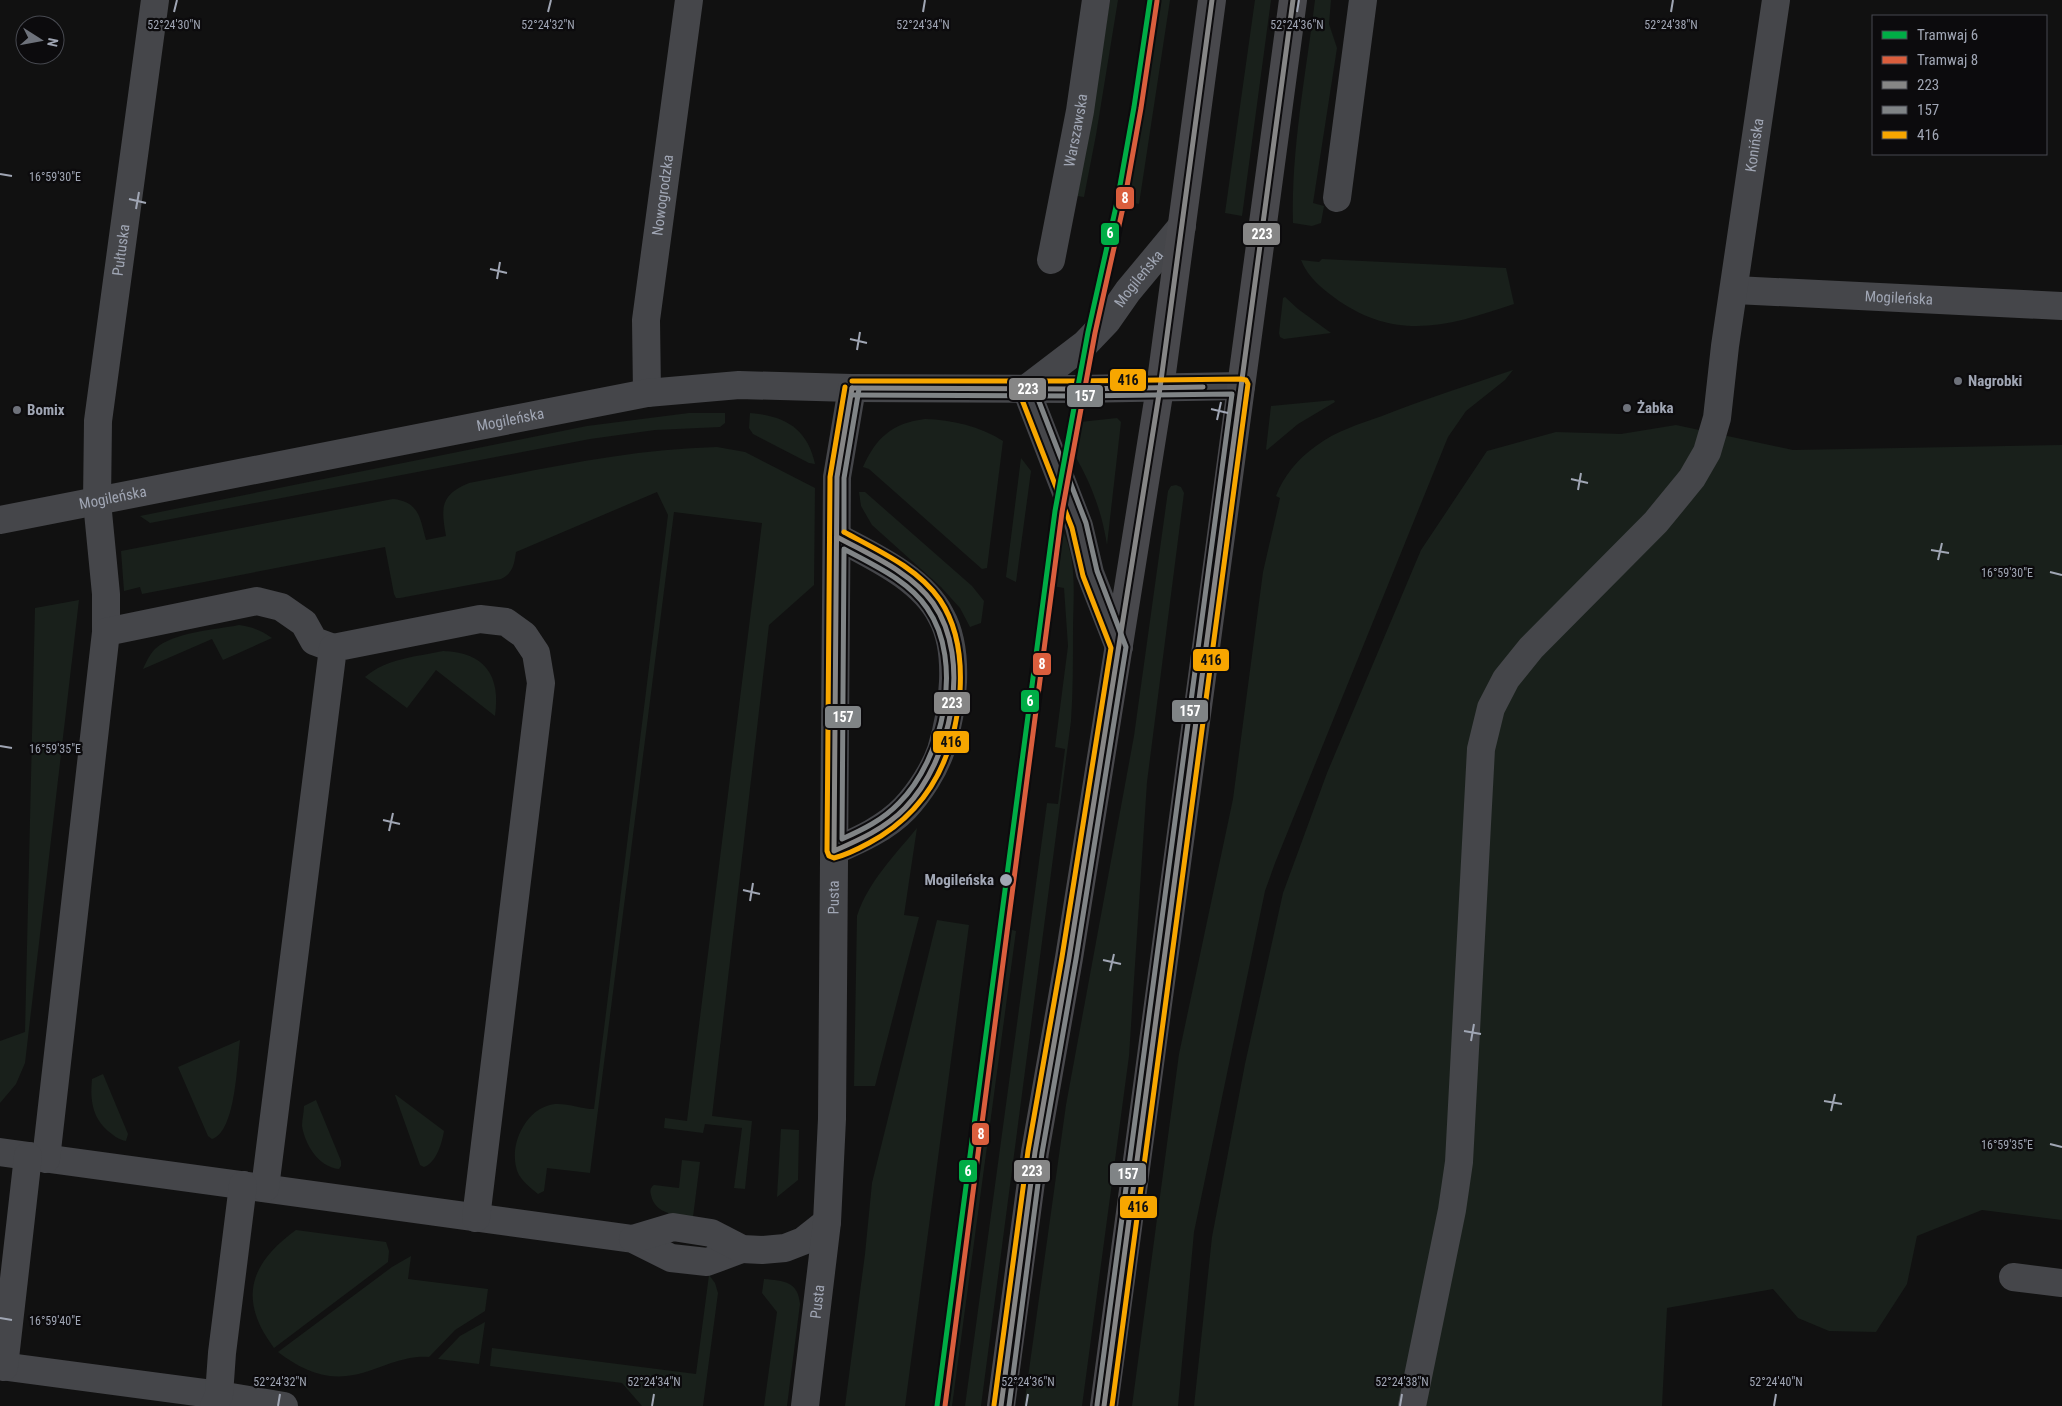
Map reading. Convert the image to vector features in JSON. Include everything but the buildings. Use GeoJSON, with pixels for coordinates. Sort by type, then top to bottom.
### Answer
{"type":"FeatureCollection","features":[{"type":"Feature","properties":{"kind":"main road"},"geometry":{"type":"LineString","coordinates":[[1001,1406],[1035,1152],[1069,958],[1160,388],[1212,0]]}},
{"type":"Feature","properties":{"kind":"main road"},"geometry":{"type":"LineString","coordinates":[[1104,1406],[1293,0]]}},
{"type":"Feature","properties":{"kind":"street","name":"Pułtuska"},"geometry":{"type":"LineString","coordinates":[[2,1366],[37,1157],[106,632],[106,594],[97,502],[98,421],[155,0]]}},
{"type":"Feature","properties":{"kind":"street","name":"Nowogrodzka"},"geometry":{"type":"LineString","coordinates":[[647,393],[646,320],[689,0]]}},
{"type":"Feature","properties":{"kind":"street","name":"Warszawska"},"geometry":{"type":"LineString","coordinates":[[1051,260],[1080,111],[1096,0]]}},
{"type":"Feature","properties":{"kind":"street"},"geometry":{"type":"LineString","coordinates":[[1337,198],[1363,0]]}},
{"type":"Feature","properties":{"kind":"street","name":"Konińska"},"geometry":{"type":"LineString","coordinates":[[1412,1406],[1445,1249],[1459,1162],[1481,749],[1491,708],[1506,679],[1531,648],[1656,522],[1692,478],[1707,452],[1717,418],[1725,346],[1735,290],[1776,0]]}},
{"type":"Feature","properties":{"kind":"street","name":"Mogileńska"},"geometry":{"type":"LineString","coordinates":[[1026,389],[1086,344],[1107,321],[1128,291],[1182,226]]}},
{"type":"Feature","properties":{"kind":"street","name":"Mogileńska"},"geometry":{"type":"LineString","coordinates":[[1735,290],[2062,306]]}},
{"type":"Feature","properties":{"kind":"street","name":"Mogileńska"},"geometry":{"type":"LineString","coordinates":[[0,520],[647,393],[739,385],[1026,389],[1241,386]]}},
{"type":"Feature","properties":{"kind":"street","name":"Pusta"},"geometry":{"type":"LineString","coordinates":[[805,1406],[827,1222],[832,1099],[837,477],[852,388]]}},
{"type":"Feature","properties":{"kind":"street"},"geometry":{"type":"LineString","coordinates":[[1026,389],[1079,526],[1090,573],[1119,647]]}},
{"type":"Feature","properties":{"kind":"street"},"geometry":{"type":"LineString","coordinates":[[834,851],[881,828],[905,808],[926,780],[940,751],[949,716],[953,680],[952,647],[942,616],[930,600],[910,580],[882,561],[836,536]]}},
{"type":"Feature","properties":{"kind":"street"},"geometry":{"type":"LineString","coordinates":[[106,632],[257,600],[281,607],[304,623],[314,641],[333,648],[480,619],[506,622],[524,635],[536,653],[541,683],[476,1218]]}},
{"type":"Feature","properties":{"kind":"street"},"geometry":{"type":"LineString","coordinates":[[218,1402],[222,1353],[254,1187],[333,648]]}},
{"type":"Feature","properties":{"kind":"street"},"geometry":{"type":"LineString","coordinates":[[0,1152],[633,1239],[673,1227],[711,1233],[742,1249],[785,1248],[803,1241],[827,1222]]}},
{"type":"Feature","properties":{"kind":"street"},"geometry":{"type":"LineString","coordinates":[[2013,1278],[2062,1283]]}},
{"type":"Feature","properties":{"kind":"street"},"geometry":{"type":"LineString","coordinates":[[2,1366],[218,1402],[284,1406]]}},
{"type":"Feature","properties":{"kind":"shaded area"},"geometry":{"type":"Polygon","coordinates":[[[1110,0],[1118,0],[1096,135],[1084,197],[1077,196],[1089,134],[1110,0]]]}},
{"type":"Feature","properties":{"kind":"shaded area"},"geometry":{"type":"Polygon","coordinates":[[[1159,0],[1170,0],[1139,204],[1125,201],[1159,0]]]}},
{"type":"Feature","properties":{"kind":"shaded area"},"geometry":{"type":"Polygon","coordinates":[[[1255,0],[1271,0],[1242,216],[1225,213],[1255,0]]]}},
{"type":"Feature","properties":{"kind":"shaded area"},"geometry":{"type":"Polygon","coordinates":[[[1315,0],[1331,0],[1329,24],[1337,48],[1313,203],[1324,206],[1321,223],[1312,226],[1293,223],[1293,195],[1300,112],[1315,0]]]}},
{"type":"Feature","properties":{"kind":"shaded area"},"geometry":{"type":"Polygon","coordinates":[[[1322,259],[1506,268],[1514,304],[1469,318],[1426,326],[1405,326],[1383,322],[1361,314],[1333,297],[1312,278],[1301,260],[1319,262],[1322,259]]]}},
{"type":"Feature","properties":{"kind":"shaded area"},"geometry":{"type":"Polygon","coordinates":[[[1285,297],[1331,333],[1284,339],[1280,337],[1283,298],[1285,297]]]}},
{"type":"Feature","properties":{"kind":"shaded area"},"geometry":{"type":"Polygon","coordinates":[[[1513,370],[1505,380],[1466,411],[1448,437],[1275,863],[1265,891],[1194,1232],[1178,1406],[1132,1406],[1179,1054],[1233,799],[1263,572],[1280,498],[1276,496],[1287,474],[1303,456],[1332,436],[1356,425],[1513,370]]]}},
{"type":"Feature","properties":{"kind":"shaded area"},"geometry":{"type":"Polygon","coordinates":[[[1334,400],[1335,402],[1298,424],[1266,449],[1271,406],[1334,400]]]}},
{"type":"Feature","properties":{"kind":"shaded area"},"geometry":{"type":"Polygon","coordinates":[[[689,413],[725,413],[725,423],[720,427],[655,430],[590,439],[150,523],[140,516],[587,426],[689,413]]]}},
{"type":"Feature","properties":{"kind":"shaded area"},"geometry":{"type":"Polygon","coordinates":[[[750,413],[774,417],[793,426],[806,441],[815,464],[809,463],[753,434],[749,428],[750,413]]]}},
{"type":"Feature","properties":{"kind":"shaded area"},"geometry":{"type":"Polygon","coordinates":[[[1117,418],[1121,422],[1107,545],[1095,498],[1074,454],[1080,422],[1117,418]]]}},
{"type":"Feature","properties":{"kind":"shaded area"},"geometry":{"type":"Polygon","coordinates":[[[925,419],[966,425],[985,431],[1003,441],[987,568],[982,569],[869,469],[863,467],[874,448],[886,434],[903,424],[925,419]]]}},
{"type":"Feature","properties":{"kind":"shaded area"},"geometry":{"type":"Polygon","coordinates":[[[1676,425],[1793,450],[2062,445],[2062,1220],[1982,1210],[1917,1236],[1907,1284],[1876,1332],[1829,1331],[1798,1318],[1773,1289],[1667,1308],[1662,1406],[1194,1406],[1212,1237],[1245,1064],[1283,893],[1327,773],[1421,550],[1487,451],[1556,432],[1621,434],[1676,425]]]}},
{"type":"Feature","properties":{"kind":"shaded area"},"geometry":{"type":"Polygon","coordinates":[[[717,447],[745,452],[815,488],[814,585],[769,625],[712,1116],[752,1121],[745,1189],[734,1188],[742,1128],[705,1124],[703,1133],[664,1128],[665,1118],[687,1121],[762,523],[674,512],[590,1173],[547,1168],[544,1191],[538,1194],[521,1178],[516,1165],[515,1153],[517,1142],[527,1121],[544,1107],[555,1104],[594,1109],[668,515],[657,492],[516,552],[512,568],[501,579],[400,598],[396,598],[394,594],[385,547],[142,594],[140,587],[124,591],[121,551],[393,499],[409,504],[414,508],[420,519],[426,540],[446,536],[443,518],[445,504],[452,492],[469,483],[624,455],[686,448],[717,447]]]}},
{"type":"Feature","properties":{"kind":"shaded area"},"geometry":{"type":"Polygon","coordinates":[[[1021,458],[1031,471],[1016,582],[1006,577],[1021,458]]]}},
{"type":"Feature","properties":{"kind":"shaded area"},"geometry":{"type":"Polygon","coordinates":[[[1171,486],[1181,487],[1184,493],[1147,782],[1129,1056],[1082,1406],[1024,1406],[1066,1105],[1134,736],[1168,491],[1171,486]]]}},
{"type":"Feature","properties":{"kind":"shaded area"},"geometry":{"type":"Polygon","coordinates":[[[859,492],[865,492],[972,586],[984,601],[981,623],[970,627],[960,608],[941,587],[872,525],[861,506],[859,492]]]}},
{"type":"Feature","properties":{"kind":"shaded area"},"geometry":{"type":"Polygon","coordinates":[[[1062,529],[1073,566],[1074,579],[1071,721],[981,1406],[965,1406],[1047,803],[1058,804],[1065,749],[1055,747],[1068,646],[1064,588],[1052,586],[1057,544],[1061,541],[1062,529]]]}},
{"type":"Feature","properties":{"kind":"shaded area"},"geometry":{"type":"Polygon","coordinates":[[[79,600],[25,1063],[16,1084],[0,1103],[0,1041],[25,1032],[35,608],[79,600]]]}},
{"type":"Feature","properties":{"kind":"shaded area"},"geometry":{"type":"Polygon","coordinates":[[[239,625],[256,629],[272,638],[223,660],[212,639],[143,669],[148,658],[163,643],[195,632],[239,625]]]}},
{"type":"Feature","properties":{"kind":"shaded area"},"geometry":{"type":"Polygon","coordinates":[[[443,651],[458,652],[470,656],[487,669],[495,689],[495,716],[436,670],[407,708],[365,677],[392,662],[443,651]]]}},
{"type":"Feature","properties":{"kind":"shaded area"},"geometry":{"type":"Polygon","coordinates":[[[917,828],[904,915],[919,917],[875,1086],[854,1086],[857,916],[875,880],[917,828]]]}},
{"type":"Feature","properties":{"kind":"shaded area"},"geometry":{"type":"Polygon","coordinates":[[[937,920],[969,925],[905,1406],[845,1406],[865,1254],[872,1183],[937,920]]]}},
{"type":"Feature","properties":{"kind":"shaded area"},"geometry":{"type":"Polygon","coordinates":[[[1008,929],[1016,931],[952,1406],[944,1406],[1008,929]]]}},
{"type":"Feature","properties":{"kind":"shaded area"},"geometry":{"type":"Polygon","coordinates":[[[240,1040],[231,1110],[220,1134],[212,1139],[208,1136],[178,1067],[240,1040]]]}},
{"type":"Feature","properties":{"kind":"shaded area"},"geometry":{"type":"Polygon","coordinates":[[[103,1074],[128,1134],[126,1141],[108,1131],[95,1114],[91,1094],[92,1079],[103,1074]]]}},
{"type":"Feature","properties":{"kind":"shaded area"},"geometry":{"type":"Polygon","coordinates":[[[395,1095],[444,1131],[436,1156],[424,1167],[420,1165],[395,1095]]]}},
{"type":"Feature","properties":{"kind":"shaded area"},"geometry":{"type":"Polygon","coordinates":[[[316,1100],[341,1161],[339,1169],[325,1164],[319,1159],[306,1140],[302,1126],[304,1106],[316,1100]]]}},
{"type":"Feature","properties":{"kind":"shaded area"},"geometry":{"type":"Polygon","coordinates":[[[781,1129],[799,1130],[798,1180],[777,1197],[781,1129]]]}},
{"type":"Feature","properties":{"kind":"shaded area"},"geometry":{"type":"Polygon","coordinates":[[[682,1160],[700,1162],[693,1217],[668,1213],[662,1210],[653,1202],[651,1195],[651,1189],[654,1185],[679,1188],[682,1160]]]}},
{"type":"Feature","properties":{"kind":"shaded area"},"geometry":{"type":"Polygon","coordinates":[[[296,1230],[386,1242],[389,1251],[388,1262],[274,1348],[263,1331],[256,1314],[253,1299],[254,1284],[259,1270],[268,1256],[296,1230]]]}},
{"type":"Feature","properties":{"kind":"shaded area"},"geometry":{"type":"Polygon","coordinates":[[[411,1256],[408,1279],[488,1289],[485,1311],[455,1330],[429,1357],[410,1358],[357,1374],[327,1376],[310,1371],[278,1352],[392,1267],[411,1256]]]}},
{"type":"Feature","properties":{"kind":"shaded area"},"geometry":{"type":"Polygon","coordinates":[[[709,1275],[715,1283],[718,1293],[703,1406],[642,1406],[622,1383],[490,1366],[492,1348],[696,1374],[709,1275]]]}},
{"type":"Feature","properties":{"kind":"shaded area"},"geometry":{"type":"Polygon","coordinates":[[[764,1279],[789,1284],[799,1296],[800,1304],[787,1406],[764,1406],[777,1312],[762,1293],[764,1279]]]}},
{"type":"Feature","properties":{"kind":"shaded area"},"geometry":{"type":"Polygon","coordinates":[[[485,1322],[479,1364],[438,1359],[460,1336],[485,1322]]]}},
{"type":"Feature","properties":{"kind":"tram line","name":"6"},"geometry":{"type":"LineString","coordinates":[[937,1406],[1055,511],[1088,332],[1117,202],[1150,0]]}},
{"type":"Feature","properties":{"kind":"tram line","name":"8"},"geometry":{"type":"LineString","coordinates":[[945,1406],[1062,512],[1095,333],[1124,203],[1157,1]]}},
{"type":"Feature","properties":{"kind":"transit line","name":"223"},"geometry":{"type":"LineString","coordinates":[[1001,1406],[1035,1152],[1069,958],[1160,388],[1212,0]]}},
{"type":"Feature","properties":{"kind":"transit line","name":"223"},"geometry":{"type":"LineString","coordinates":[[1104,1406],[1293,0]]}},
{"type":"Feature","properties":{"kind":"transit line","name":"416"},"geometry":{"type":"LineString","coordinates":[[852,381],[1241,379],[1246,380],[1248,384],[1112,1406]]}},
{"type":"Feature","properties":{"kind":"transit line","name":"157"},"geometry":{"type":"LineString","coordinates":[[1009,1406],[1042,1153],[1076,959],[1126,647],[1097,571],[1086,523],[1033,386]]}},
{"type":"Feature","properties":{"kind":"transit line","name":"416"},"geometry":{"type":"LineString","coordinates":[[844,532],[909,569],[940,600],[951,621],[958,643],[960,691],[957,715],[945,760],[923,798],[908,815],[890,830],[869,843],[834,858],[829,856],[827,851],[830,477],[845,387]]}},
{"type":"Feature","properties":{"kind":"transit line","name":"223"},"geometry":{"type":"LineString","coordinates":[[852,388],[1077,389],[1203,387]]}},
{"type":"Feature","properties":{"kind":"transit line","name":"223"},"geometry":{"type":"LineString","coordinates":[[837,537],[902,573],[924,592],[933,603],[945,626],[952,652],[954,681],[945,738],[921,788],[905,808],[889,822],[862,838],[834,851],[837,477],[852,388]]}},
{"type":"Feature","properties":{"kind":"transit line","name":"157"},"geometry":{"type":"LineString","coordinates":[[844,532],[844,478],[859,389]]}},
{"type":"Feature","properties":{"kind":"transit line","name":"416"},"geometry":{"type":"LineString","coordinates":[[994,1405],[1028,1151],[1062,957],[1111,648],[1083,576],[1072,528],[1019,392]]}},
{"type":"Feature","properties":{"kind":"transit line","name":"157"},"geometry":{"type":"LineString","coordinates":[[852,395],[1077,396],[1232,394],[1097,1405]]}},
{"type":"Feature","properties":{"kind":"transit line","name":"157"},"geometry":{"type":"LineString","coordinates":[[844,549],[900,581],[927,608],[939,630],[945,655],[946,682],[944,709],[937,736],[927,762],[914,784],[899,803],[886,815],[842,839],[844,549]]}},
{"type":"Feature","properties":{"kind":"place","name":"Nagrobki"},"geometry":{"type":"Point","coordinates":[1958,381]}},
{"type":"Feature","properties":{"kind":"place","name":"Żabka"},"geometry":{"type":"Point","coordinates":[1627,408]}},
{"type":"Feature","properties":{"kind":"place","name":"Bomix"},"geometry":{"type":"Point","coordinates":[17,410]}},
{"type":"Feature","properties":{"kind":"place","name":"Mogileńska"},"geometry":{"type":"Point","coordinates":[1006,880]}}]}
